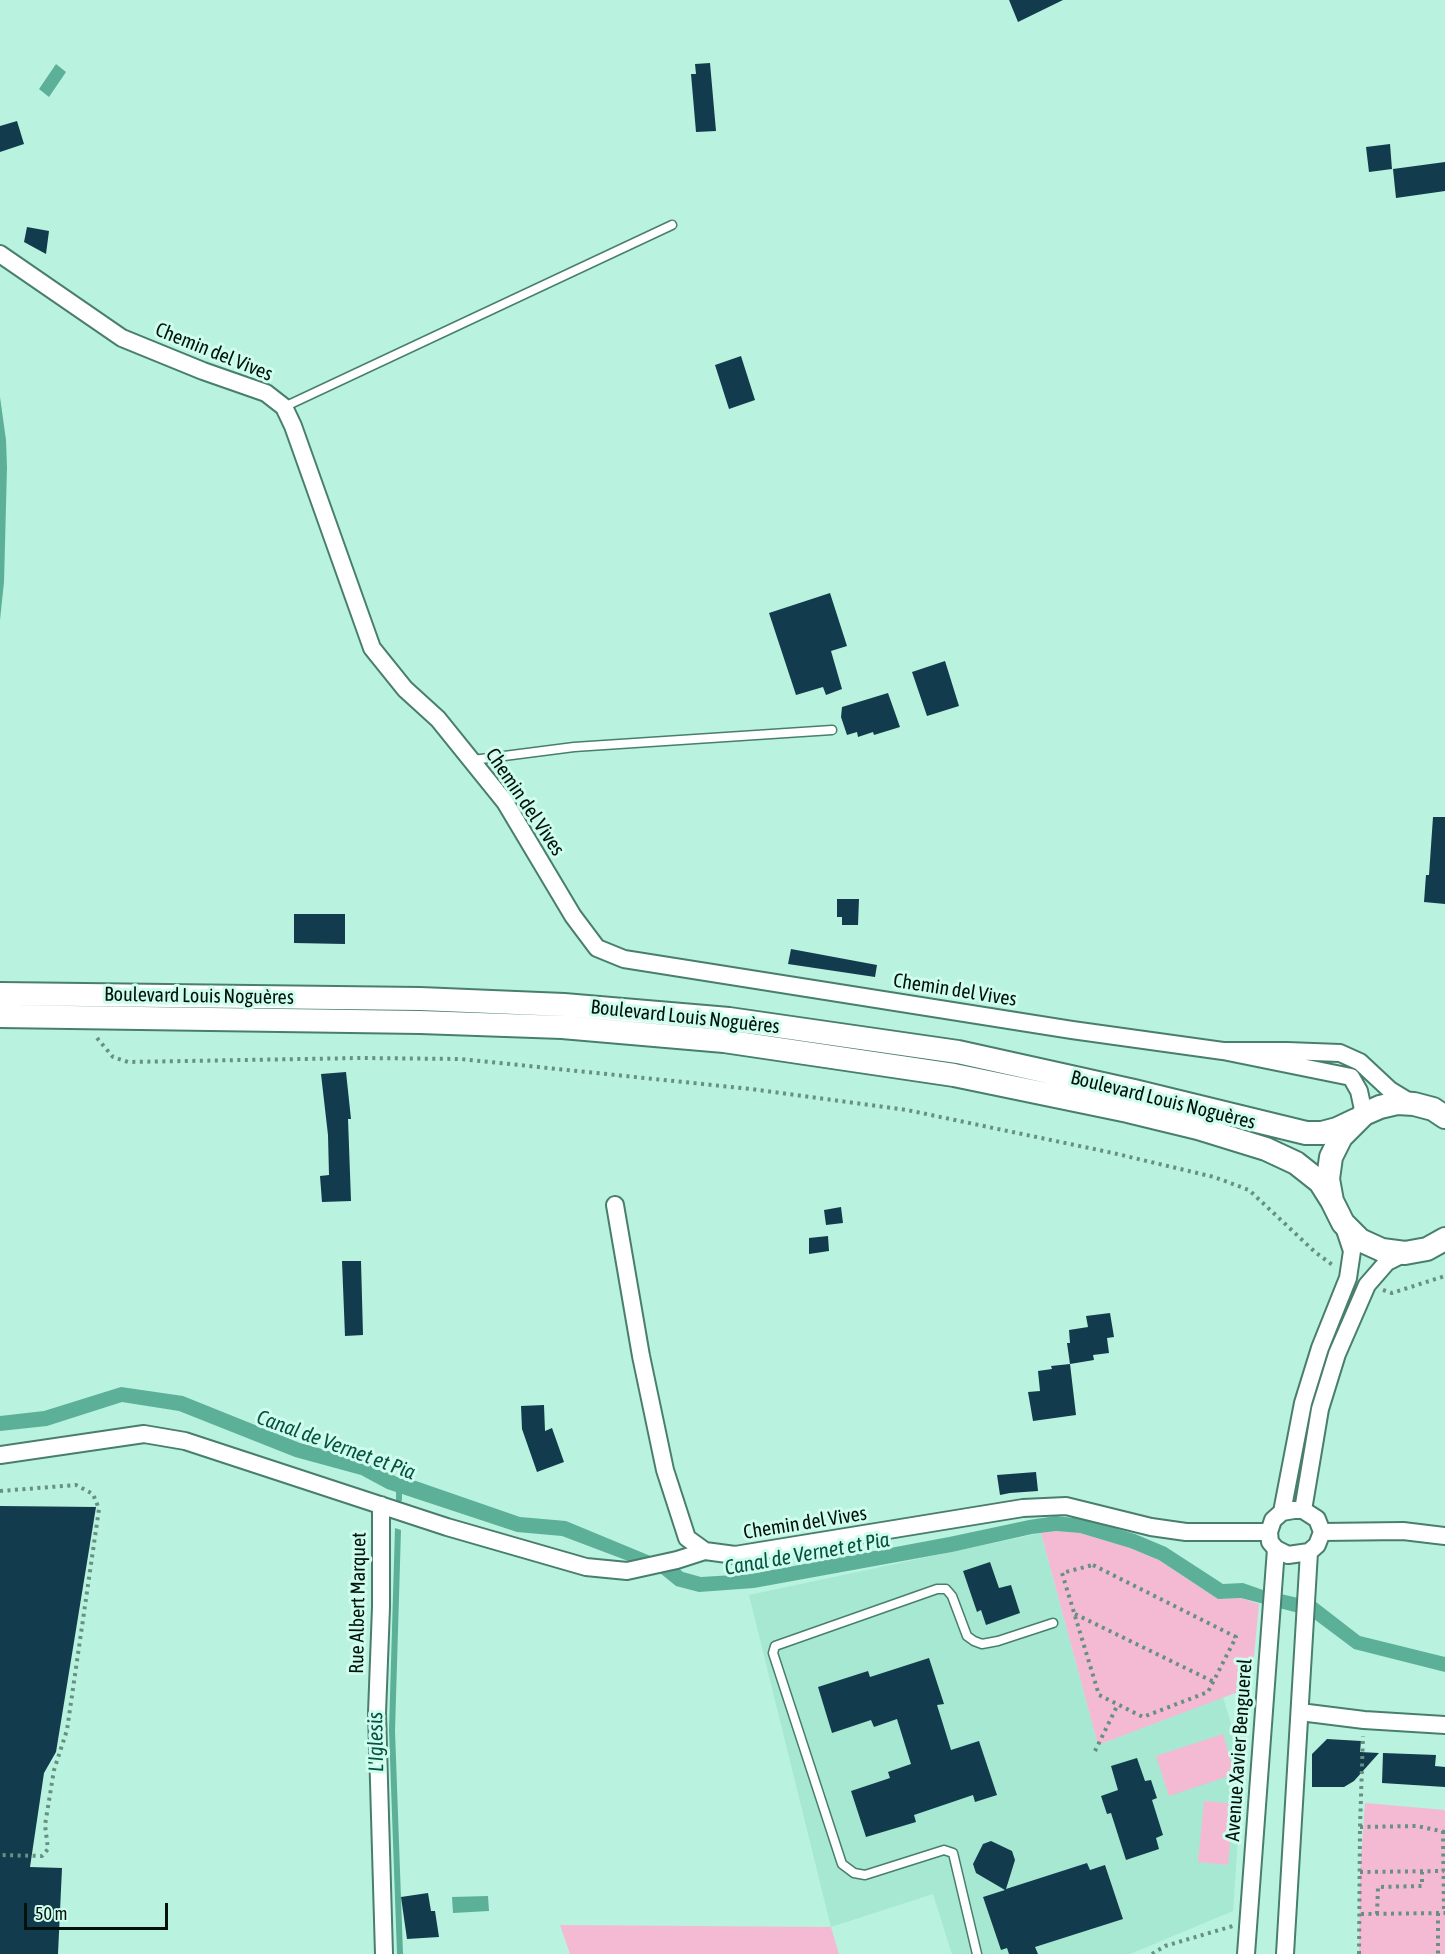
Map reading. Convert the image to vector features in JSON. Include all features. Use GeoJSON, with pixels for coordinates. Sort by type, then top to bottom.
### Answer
{"type":"FeatureCollection","features":[{"type":"Feature","properties":{"kind":"main road","name":"Boulevard Louis Noguères"},"geometry":{"type":"LineString","coordinates":[[7,994],[420,999],[564,1005],[729,1019],[958,1052],[1134,1091],[1306,1133],[1322,1133],[1337,1129],[1388,1105],[1433,1109]]}},
{"type":"Feature","properties":{"kind":"main road","name":"Boulevard Louis Noguères"},"geometry":{"type":"LineString","coordinates":[[6,1016],[420,1022],[562,1027],[724,1041],[954,1075],[1198,1128],[1266,1149],[1296,1163],[1320,1182],[1332,1201]]}},
{"type":"Feature","properties":{"kind":"main road"},"geometry":{"type":"LineString","coordinates":[[1360,1117],[1341,1137],[1331,1157],[1328,1179],[1332,1201],[1343,1223],[1360,1240],[1382,1250],[1405,1253],[1427,1249],[1445,1239]]}},
{"type":"Feature","properties":{"kind":"street","name":"Chemin del Vives"},"geometry":{"type":"LineString","coordinates":[[0,254],[122,338],[203,371],[266,393],[284,406],[372,648],[405,689],[438,719],[505,802],[597,948],[624,959],[1060,1028],[1223,1051],[1351,1077],[1359,1091],[1360,1117]]}},
{"type":"Feature","properties":{"kind":"street","name":"Chemin del Vives"},"geometry":{"type":"LineString","coordinates":[[1223,1051],[1340,1053],[1360,1062],[1390,1090],[1433,1109]]}},
{"type":"Feature","properties":{"kind":"street"},"geometry":{"type":"LineString","coordinates":[[615,1205],[641,1356],[665,1470],[687,1538],[705,1551]]}},
{"type":"Feature","properties":{"kind":"street"},"geometry":{"type":"LineString","coordinates":[[1282,1512],[1303,1403],[1320,1348],[1348,1278],[1352,1251],[1343,1223]]}},
{"type":"Feature","properties":{"kind":"street"},"geometry":{"type":"LineString","coordinates":[[1303,1510],[1320,1408],[1337,1354],[1367,1285],[1387,1262],[1405,1253]]}},
{"type":"Feature","properties":{"kind":"street"},"geometry":{"type":"LineString","coordinates":[[0,1455],[144,1434],[185,1441],[447,1527],[586,1567],[627,1571],[705,1551]]}},
{"type":"Feature","properties":{"kind":"street","name":"Rue Albert Marquet"},"geometry":{"type":"LineString","coordinates":[[381,1505],[381,1607],[377,1713],[384,1954]]}},
{"type":"Feature","properties":{"kind":"street","name":"Chemin del Vives"},"geometry":{"type":"LineString","coordinates":[[705,1551],[735,1554],[1023,1508],[1066,1506],[1151,1527],[1186,1532],[1269,1532]]}},
{"type":"Feature","properties":{"kind":"street"},"geometry":{"type":"LineString","coordinates":[[1303,1510],[1317,1519],[1322,1532],[1317,1545],[1309,1552],[1288,1554],[1276,1549],[1270,1542],[1269,1532],[1273,1520],[1282,1512],[1303,1510]]}},
{"type":"Feature","properties":{"kind":"street"},"geometry":{"type":"LineString","coordinates":[[1322,1532],[1403,1531],[1445,1536]]}},
{"type":"Feature","properties":{"kind":"street","name":"Avenue Xavier Benguerel"},"geometry":{"type":"LineString","coordinates":[[1246,1954],[1276,1549]]}},
{"type":"Feature","properties":{"kind":"street"},"geometry":{"type":"LineString","coordinates":[[1285,1954],[1309,1552]]}},
{"type":"Feature","properties":{"kind":"street"},"geometry":{"type":"LineString","coordinates":[[1300,1712],[1364,1720],[1445,1725]]}},
{"type":"Feature","properties":{"kind":"lane"},"geometry":{"type":"LineString","coordinates":[[284,406],[672,225]]}},
{"type":"Feature","properties":{"kind":"lane"},"geometry":{"type":"LineString","coordinates":[[473,760],[574,747],[832,730]]}},
{"type":"Feature","properties":{"kind":"lane"},"geometry":{"type":"LineString","coordinates":[[977,1954],[953,1853],[944,1850],[866,1875],[854,1873],[842,1864],[773,1653],[775,1646],[937,1588],[946,1589],[952,1596],[967,1636],[982,1644],[1053,1623]]}},
{"type":"Feature","properties":{"kind":"path"},"geometry":{"type":"LineString","coordinates":[[92,1037],[98,1038],[112,1057],[128,1062],[360,1058],[461,1059],[751,1089],[907,1110],[1113,1153],[1214,1177],[1249,1190],[1316,1252],[1348,1278]]}},
{"type":"Feature","properties":{"kind":"path"},"geometry":{"type":"LineString","coordinates":[[1367,1285],[1392,1293],[1445,1276]]}},
{"type":"Feature","properties":{"kind":"path"},"geometry":{"type":"LineString","coordinates":[[0,1491],[76,1485],[93,1494],[99,1509],[67,1730],[54,1770],[45,1825],[48,1849],[42,1856],[0,1855]]}},
{"type":"Feature","properties":{"kind":"path"},"geometry":{"type":"LineString","coordinates":[[1094,1565],[1236,1637],[1214,1682],[1208,1692],[1143,1717],[1099,1695],[1062,1573],[1094,1565]]}},
{"type":"Feature","properties":{"kind":"path"},"geometry":{"type":"LineString","coordinates":[[1075,1614],[1214,1682]]}},
{"type":"Feature","properties":{"kind":"path"},"geometry":{"type":"LineString","coordinates":[[1095,1751],[1118,1704]]}},
{"type":"Feature","properties":{"kind":"path"},"geometry":{"type":"LineString","coordinates":[[1359,1954],[1364,1720]]}},
{"type":"Feature","properties":{"kind":"path"},"geometry":{"type":"LineString","coordinates":[[1360,1827],[1417,1826],[1444,1831],[1445,1913],[1361,1914]]}},
{"type":"Feature","properties":{"kind":"path"},"geometry":{"type":"LineString","coordinates":[[1360,1872],[1444,1871]]}},
{"type":"Feature","properties":{"kind":"path"},"geometry":{"type":"LineString","coordinates":[[1377,1914],[1378,1887],[1422,1886],[1422,1872]]}},
{"type":"Feature","properties":{"kind":"path"},"geometry":{"type":"LineString","coordinates":[[1438,1913],[1438,1954]]}},
{"type":"Feature","properties":{"kind":"path"},"geometry":{"type":"LineString","coordinates":[[1152,1954],[1165,1946],[1247,1922]]}},
{"type":"Feature","properties":{"kind":"shaded area"},"geometry":{"type":"Polygon","coordinates":[[[56,64],[66,72],[49,97],[39,89],[56,64]]]}},
{"type":"Feature","properties":{"kind":"shaded area"},"geometry":{"type":"Polygon","coordinates":[[[0,397],[7,467],[4,582],[0,620],[0,397]]]}},
{"type":"Feature","properties":{"kind":"shaded area"},"geometry":{"type":"Polygon","coordinates":[[[121,1387],[183,1396],[300,1443],[366,1461],[397,1477],[416,1481],[520,1517],[566,1521],[677,1567],[683,1572],[701,1577],[751,1574],[1029,1520],[1056,1516],[1083,1519],[1135,1534],[1166,1547],[1223,1584],[1243,1583],[1316,1602],[1360,1636],[1445,1657],[1445,1672],[1354,1649],[1310,1616],[1241,1598],[1218,1599],[1159,1560],[1130,1548],[1080,1533],[1056,1531],[1032,1534],[952,1552],[754,1588],[699,1592],[676,1586],[660,1573],[562,1536],[517,1532],[387,1489],[361,1475],[295,1457],[179,1411],[122,1402],[47,1426],[0,1431],[0,1416],[44,1411],[121,1387]]]}},
{"type":"Feature","properties":{"kind":"shaded area"},"geometry":{"type":"Polygon","coordinates":[[[395,1528],[401,1530],[395,1731],[403,1954],[397,1954],[389,1730],[395,1528]]]}},
{"type":"Feature","properties":{"kind":"shaded area"},"geometry":{"type":"Polygon","coordinates":[[[1056,1531],[1080,1533],[1130,1548],[1159,1560],[1218,1599],[1241,1598],[1259,1604],[1251,1687],[1098,1745],[1041,1533],[1056,1531]]]}},
{"type":"Feature","properties":{"kind":"shaded area"},"geometry":{"type":"Polygon","coordinates":[[[1041,1533],[1098,1745],[1223,1697],[1243,1764],[1233,1911],[1130,1954],[952,1954],[933,1894],[831,1927],[749,1595],[1041,1533]]]}},
{"type":"Feature","properties":{"kind":"shaded area"},"geometry":{"type":"Polygon","coordinates":[[[1223,1734],[1235,1774],[1169,1796],[1156,1756],[1223,1734]]]}},
{"type":"Feature","properties":{"kind":"shaded area"},"geometry":{"type":"Polygon","coordinates":[[[1204,1801],[1234,1804],[1228,1865],[1198,1862],[1204,1801]]]}},
{"type":"Feature","properties":{"kind":"shaded area"},"geometry":{"type":"Polygon","coordinates":[[[1365,1803],[1445,1810],[1445,1954],[1359,1954],[1360,1872],[1365,1803]]]}},
{"type":"Feature","properties":{"kind":"shaded area"},"geometry":{"type":"Polygon","coordinates":[[[488,1896],[489,1911],[453,1913],[452,1897],[488,1896]]]}},
{"type":"Feature","properties":{"kind":"shaded area"},"geometry":{"type":"Polygon","coordinates":[[[560,1925],[831,1927],[839,1954],[570,1954],[560,1925]]]}},
{"type":"Feature","properties":{"kind":"building"},"geometry":{"type":"Polygon","coordinates":[[[1009,0],[1063,0],[1018,22],[1009,0]]]}},
{"type":"Feature","properties":{"kind":"building"},"geometry":{"type":"Polygon","coordinates":[[[710,63],[716,131],[696,132],[691,74],[696,74],[695,64],[710,63]]]}},
{"type":"Feature","properties":{"kind":"building"},"geometry":{"type":"Polygon","coordinates":[[[17,121],[24,144],[0,152],[0,126],[17,121]]]}},
{"type":"Feature","properties":{"kind":"building"},"geometry":{"type":"Polygon","coordinates":[[[1390,144],[1392,169],[1369,172],[1366,147],[1390,144]]]}},
{"type":"Feature","properties":{"kind":"building"},"geometry":{"type":"Polygon","coordinates":[[[1445,162],[1445,191],[1396,198],[1393,169],[1445,162]]]}},
{"type":"Feature","properties":{"kind":"building"},"geometry":{"type":"Polygon","coordinates":[[[27,227],[49,231],[46,254],[24,242],[27,227]]]}},
{"type":"Feature","properties":{"kind":"building"},"geometry":{"type":"Polygon","coordinates":[[[741,356],[755,400],[729,409],[715,365],[741,356]]]}},
{"type":"Feature","properties":{"kind":"building"},"geometry":{"type":"Polygon","coordinates":[[[830,593],[847,646],[831,651],[842,689],[826,695],[823,687],[796,695],[769,613],[830,593]]]}},
{"type":"Feature","properties":{"kind":"building"},"geometry":{"type":"Polygon","coordinates":[[[945,661],[959,706],[927,716],[912,672],[945,661]]]}},
{"type":"Feature","properties":{"kind":"building"},"geometry":{"type":"Polygon","coordinates":[[[888,693],[900,727],[874,735],[873,732],[858,737],[857,732],[847,735],[841,717],[842,707],[888,693]]]}},
{"type":"Feature","properties":{"kind":"building"},"geometry":{"type":"Polygon","coordinates":[[[1433,817],[1445,817],[1445,904],[1424,902],[1426,875],[1429,875],[1433,817]]]}},
{"type":"Feature","properties":{"kind":"building"},"geometry":{"type":"Polygon","coordinates":[[[837,899],[859,899],[858,925],[842,925],[842,917],[837,917],[837,899]]]}},
{"type":"Feature","properties":{"kind":"building"},"geometry":{"type":"Polygon","coordinates":[[[294,914],[345,914],[345,944],[294,943],[294,914]]]}},
{"type":"Feature","properties":{"kind":"building"},"geometry":{"type":"Polygon","coordinates":[[[791,949],[877,965],[875,977],[788,964],[791,949]]]}},
{"type":"Feature","properties":{"kind":"building"},"geometry":{"type":"Polygon","coordinates":[[[346,1072],[351,1119],[348,1119],[351,1201],[322,1202],[320,1176],[329,1175],[328,1135],[321,1074],[346,1072]]]}},
{"type":"Feature","properties":{"kind":"building"},"geometry":{"type":"Polygon","coordinates":[[[841,1207],[843,1223],[826,1225],[824,1210],[841,1207]]]}},
{"type":"Feature","properties":{"kind":"building"},"geometry":{"type":"Polygon","coordinates":[[[828,1236],[829,1251],[809,1254],[809,1238],[828,1236]]]}},
{"type":"Feature","properties":{"kind":"building"},"geometry":{"type":"Polygon","coordinates":[[[342,1261],[361,1261],[363,1335],[345,1336],[342,1261]]]}},
{"type":"Feature","properties":{"kind":"building"},"geometry":{"type":"Polygon","coordinates":[[[1110,1313],[1114,1337],[1107,1338],[1109,1353],[1093,1355],[1094,1360],[1070,1364],[1067,1343],[1070,1343],[1069,1330],[1088,1327],[1086,1316],[1110,1313]]]}},
{"type":"Feature","properties":{"kind":"building"},"geometry":{"type":"Polygon","coordinates":[[[1070,1364],[1076,1415],[1033,1421],[1028,1392],[1040,1391],[1038,1371],[1052,1369],[1051,1366],[1070,1364]]]}},
{"type":"Feature","properties":{"kind":"building"},"geometry":{"type":"Polygon","coordinates":[[[544,1405],[545,1431],[552,1428],[564,1462],[537,1472],[522,1429],[521,1406],[544,1405]]]}},
{"type":"Feature","properties":{"kind":"building"},"geometry":{"type":"Polygon","coordinates":[[[1036,1472],[1038,1491],[1000,1495],[997,1475],[1036,1472]]]}},
{"type":"Feature","properties":{"kind":"building"},"geometry":{"type":"Polygon","coordinates":[[[0,1506],[96,1507],[56,1752],[44,1773],[30,1867],[62,1868],[58,1954],[0,1954],[0,1506]]]}},
{"type":"Feature","properties":{"kind":"building"},"geometry":{"type":"Polygon","coordinates":[[[990,1562],[999,1588],[1011,1585],[1020,1613],[986,1625],[981,1610],[977,1612],[963,1571],[990,1562]]]}},
{"type":"Feature","properties":{"kind":"building"},"geometry":{"type":"Polygon","coordinates":[[[929,1658],[944,1704],[937,1705],[951,1750],[979,1741],[997,1795],[975,1802],[973,1795],[914,1815],[916,1822],[866,1837],[851,1791],[890,1778],[888,1772],[911,1764],[897,1719],[874,1727],[871,1720],[832,1733],[818,1687],[868,1671],[870,1677],[929,1658]]]}},
{"type":"Feature","properties":{"kind":"building"},"geometry":{"type":"Polygon","coordinates":[[[1327,1739],[1361,1741],[1360,1752],[1379,1753],[1354,1781],[1344,1787],[1312,1787],[1312,1754],[1327,1739]]]}},
{"type":"Feature","properties":{"kind":"building"},"geometry":{"type":"Polygon","coordinates":[[[1383,1753],[1436,1755],[1435,1766],[1445,1767],[1445,1787],[1382,1783],[1383,1753]]]}},
{"type":"Feature","properties":{"kind":"building"},"geometry":{"type":"Polygon","coordinates":[[[1137,1758],[1145,1781],[1151,1780],[1157,1798],[1152,1800],[1163,1835],[1156,1838],[1159,1849],[1126,1860],[1111,1813],[1107,1814],[1101,1796],[1118,1790],[1111,1766],[1137,1758]]]}},
{"type":"Feature","properties":{"kind":"building"},"geometry":{"type":"Polygon","coordinates":[[[991,1841],[1012,1851],[1015,1860],[1006,1889],[1087,1863],[1090,1870],[1105,1865],[1123,1919],[1035,1947],[1038,1954],[1009,1954],[1007,1948],[1001,1950],[983,1897],[1005,1890],[976,1873],[973,1864],[983,1844],[991,1841]]]}},
{"type":"Feature","properties":{"kind":"building"},"geometry":{"type":"Polygon","coordinates":[[[428,1893],[431,1911],[435,1911],[439,1937],[407,1939],[401,1897],[428,1893]]]}},
{"type":"Feature","properties":{"kind":"waterway","name":"L'Iglesis"},"geometry":{"type":"LineString","coordinates":[[399,1486],[399,1499]]}},
{"type":"Feature","properties":{"kind":"water label","name":"Canal de Vernet et Pia"},"geometry":{"type":"Point","coordinates":[336,1445]}},
{"type":"Feature","properties":{"kind":"water label","name":"Canal de Vernet et Pia"},"geometry":{"type":"Point","coordinates":[807,1554]}}]}
